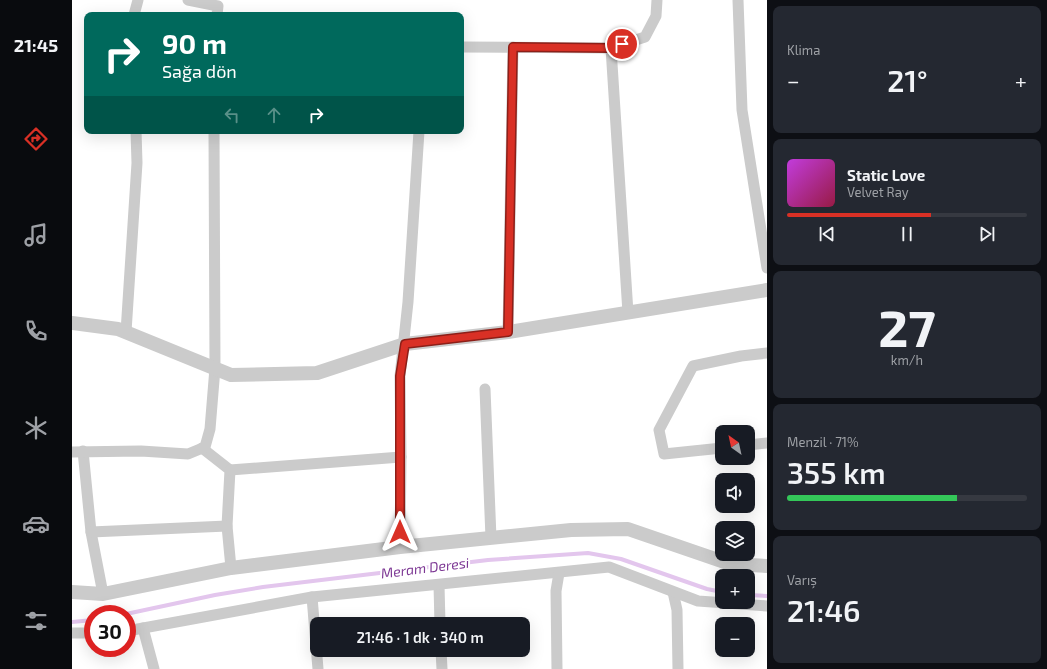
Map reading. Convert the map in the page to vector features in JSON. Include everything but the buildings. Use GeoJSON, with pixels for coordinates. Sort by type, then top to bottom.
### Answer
{"type":"FeatureCollection","features":[{"type":"Feature","properties":{"kind":"street"},"geometry":{"type":"LineString","coordinates":[[135,12],[138,0]]}},
{"type":"Feature","properties":{"kind":"street"},"geometry":{"type":"LineString","coordinates":[[188,0],[218,6],[217,12]]}},
{"type":"Feature","properties":{"kind":"street"},"geometry":{"type":"LineString","coordinates":[[464,46],[611,48],[645,37],[656,16],[657,0]]}},
{"type":"Feature","properties":{"kind":"street"},"geometry":{"type":"LineString","coordinates":[[738,0],[742,110],[767,268]]}},
{"type":"Feature","properties":{"kind":"street"},"geometry":{"type":"LineString","coordinates":[[508,332],[513,47]]}},
{"type":"Feature","properties":{"kind":"street"},"geometry":{"type":"LineString","coordinates":[[611,48],[628,313]]}},
{"type":"Feature","properties":{"kind":"street"},"geometry":{"type":"LineString","coordinates":[[126,332],[137,163],[136,134]]}},
{"type":"Feature","properties":{"kind":"street"},"geometry":{"type":"LineString","coordinates":[[103,594],[77,452],[141,451],[188,454],[205,447],[210,429],[215,368],[214,134]]}},
{"type":"Feature","properties":{"kind":"street"},"geometry":{"type":"LineString","coordinates":[[400,547],[400,376],[405,344],[419,134]]}},
{"type":"Feature","properties":{"kind":"street"},"geometry":{"type":"LineString","coordinates":[[72,323],[118,329],[231,375],[317,373],[405,344],[508,332],[767,290]]}},
{"type":"Feature","properties":{"kind":"street"},"geometry":{"type":"LineString","coordinates":[[715,449],[664,454],[659,430],[693,366],[741,356],[767,353]]}},
{"type":"Feature","properties":{"kind":"street"},"geometry":{"type":"LineString","coordinates":[[485,389],[491,538]]}},
{"type":"Feature","properties":{"kind":"street"},"geometry":{"type":"LineString","coordinates":[[755,444],[767,443]]}},
{"type":"Feature","properties":{"kind":"street"},"geometry":{"type":"LineString","coordinates":[[202,448],[230,470],[401,457]]}},
{"type":"Feature","properties":{"kind":"street"},"geometry":{"type":"LineString","coordinates":[[230,470],[227,526],[231,568]]}},
{"type":"Feature","properties":{"kind":"street"},"geometry":{"type":"LineString","coordinates":[[91,532],[227,526]]}},
{"type":"Feature","properties":{"kind":"street"},"geometry":{"type":"LineString","coordinates":[[72,592],[103,594],[231,568],[400,547],[571,530],[628,528],[730,564],[767,566]]}},
{"type":"Feature","properties":{"kind":"street"},"geometry":{"type":"LineString","coordinates":[[136,629],[312,597],[609,567],[698,601],[767,606]]}},
{"type":"Feature","properties":{"kind":"street"},"geometry":{"type":"LineString","coordinates":[[557,669],[556,591],[559,573]]}},
{"type":"Feature","properties":{"kind":"street"},"geometry":{"type":"LineString","coordinates":[[439,585],[440,617]]}},
{"type":"Feature","properties":{"kind":"street"},"geometry":{"type":"LineString","coordinates":[[673,592],[677,610],[678,669]]}},
{"type":"Feature","properties":{"kind":"street"},"geometry":{"type":"LineString","coordinates":[[312,597],[318,669]]}},
{"type":"Feature","properties":{"kind":"street"},"geometry":{"type":"LineString","coordinates":[[143,628],[154,669]]}},
{"type":"Feature","properties":{"kind":"street"},"geometry":{"type":"LineString","coordinates":[[72,634],[84,633]]}},
{"type":"Feature","properties":{"kind":"street"},"geometry":{"type":"LineString","coordinates":[[441,657],[442,669]]}},
{"type":"Feature","properties":{"kind":"waterway","name":"Meram Deresi"},"geometry":{"type":"LineString","coordinates":[[136,612],[215,595],[263,587],[488,560],[588,553],[621,559],[715,591]]}},
{"type":"Feature","properties":{"kind":"waterway","name":"Meram Deresi"},"geometry":{"type":"LineString","coordinates":[[755,595],[767,596]]}},
{"type":"Feature","properties":{"kind":"waterway","name":"Meram Deresi"},"geometry":{"type":"LineString","coordinates":[[72,622],[84,621]]}},
{"type":"Feature","properties":{"kind":"route"},"geometry":{"type":"LineString","coordinates":[[400,532],[400,376],[405,344],[508,332],[513,47],[611,48],[622,44]]}}]}
